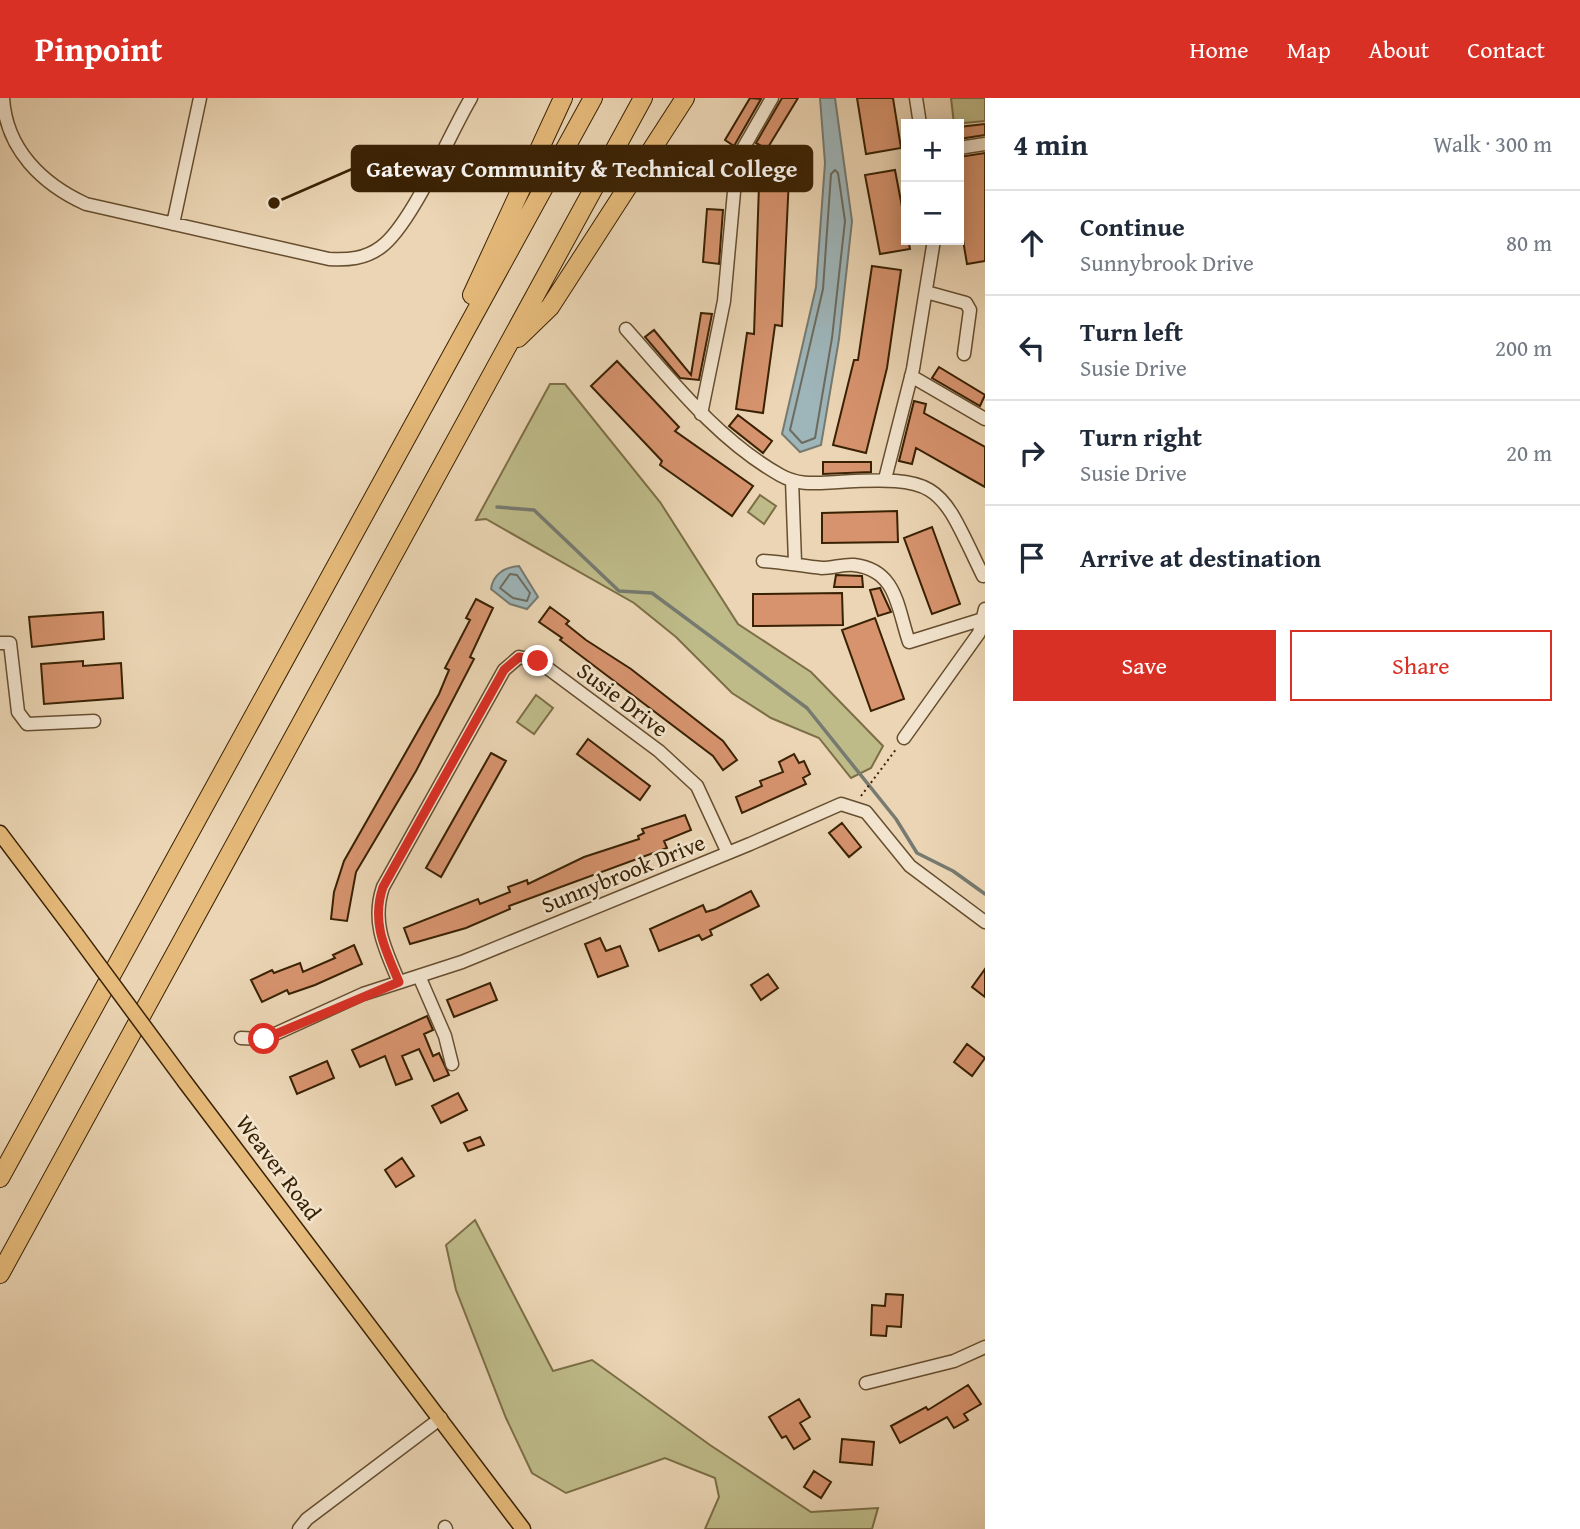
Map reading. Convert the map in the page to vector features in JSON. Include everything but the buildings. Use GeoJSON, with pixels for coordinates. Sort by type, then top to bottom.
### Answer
{"type":"FeatureCollection","features":[{"type":"Feature","properties":{"kind":"highway"},"geometry":{"type":"LineString","coordinates":[[392,463],[563,98]]}},
{"type":"Feature","properties":{"kind":"highway"},"geometry":{"type":"LineString","coordinates":[[0,1178],[593,98]]}},
{"type":"Feature","properties":{"kind":"highway"},"geometry":{"type":"LineString","coordinates":[[0,1274],[643,98]]}},
{"type":"Feature","properties":{"kind":"highway"},"geometry":{"type":"LineString","coordinates":[[506,350],[550,307],[685,98]]}},
{"type":"Feature","properties":{"kind":"main road","name":"Weaver Road"},"geometry":{"type":"LineString","coordinates":[[0,832],[523,1529]]}},
{"type":"Feature","properties":{"kind":"street"},"geometry":{"type":"LineString","coordinates":[[4,98],[7,122],[23,157],[50,185],[86,204],[329,259],[365,256],[380,248],[402,224],[471,98]]}},
{"type":"Feature","properties":{"kind":"street"},"geometry":{"type":"LineString","coordinates":[[173,224],[200,98]]}},
{"type":"Feature","properties":{"kind":"street"},"geometry":{"type":"LineString","coordinates":[[701,414],[724,301],[737,159],[772,98]]}},
{"type":"Feature","properties":{"kind":"street"},"geometry":{"type":"LineString","coordinates":[[916,98],[919,119]]}},
{"type":"Feature","properties":{"kind":"street"},"geometry":{"type":"LineString","coordinates":[[964,147],[985,144]]}},
{"type":"Feature","properties":{"kind":"street"},"geometry":{"type":"LineString","coordinates":[[885,479],[911,376],[933,245]]}},
{"type":"Feature","properties":{"kind":"street"},"geometry":{"type":"LineString","coordinates":[[926,292],[966,303],[970,310],[964,354]]}},
{"type":"Feature","properties":{"kind":"street"},"geometry":{"type":"LineString","coordinates":[[626,329],[701,414],[770,467],[792,480],[801,484],[885,479],[915,483],[935,491],[949,507],[984,574],[985,591]]}},
{"type":"Feature","properties":{"kind":"street"},"geometry":{"type":"LineString","coordinates":[[911,376],[985,419]]}},
{"type":"Feature","properties":{"kind":"street"},"geometry":{"type":"LineString","coordinates":[[792,480],[795,562]]}},
{"type":"Feature","properties":{"kind":"street"},"geometry":{"type":"LineString","coordinates":[[763,561],[795,562],[823,568],[851,565],[879,571],[888,582],[909,642],[984,614]]}},
{"type":"Feature","properties":{"kind":"street"},"geometry":{"type":"LineString","coordinates":[[904,738],[979,633],[984,614]]}},
{"type":"Feature","properties":{"kind":"street"},"geometry":{"type":"LineString","coordinates":[[0,643],[10,643],[18,712],[27,724],[94,721]]}},
{"type":"Feature","properties":{"kind":"street","name":"Susie Drive"},"geometry":{"type":"LineString","coordinates":[[399,982],[380,937],[377,902],[504,670],[519,657],[538,661],[659,751],[697,786],[708,804],[728,853]]}},
{"type":"Feature","properties":{"kind":"street","name":"Sunnybrook Drive"},"geometry":{"type":"LineString","coordinates":[[241,1038],[264,1039],[399,982],[475,957],[728,853],[832,806],[848,804],[866,812],[910,866],[985,922]]}},
{"type":"Feature","properties":{"kind":"street"},"geometry":{"type":"LineString","coordinates":[[419,976],[441,1025],[452,1064]]}},
{"type":"Feature","properties":{"kind":"street"},"geometry":{"type":"LineString","coordinates":[[866,1383],[954,1361],[985,1347]]}},
{"type":"Feature","properties":{"kind":"street"},"geometry":{"type":"LineString","coordinates":[[299,1529],[307,1519],[441,1418]]}},
{"type":"Feature","properties":{"kind":"path"},"geometry":{"type":"LineString","coordinates":[[865,790],[904,738]]}},
{"type":"Feature","properties":{"kind":"shaded area"},"geometry":{"type":"Polygon","coordinates":[[[951,98],[985,98],[985,121],[964,123],[964,119],[953,119],[951,98]]]}},
{"type":"Feature","properties":{"kind":"shaded area"},"geometry":{"type":"Polygon","coordinates":[[[550,384],[565,384],[660,502],[738,624],[811,672],[883,746],[871,768],[851,778],[819,738],[771,718],[732,693],[676,637],[634,603],[486,519],[476,520],[550,384]]]}},
{"type":"Feature","properties":{"kind":"shaded area"},"geometry":{"type":"Polygon","coordinates":[[[760,495],[776,506],[764,524],[748,512],[760,495]]]}},
{"type":"Feature","properties":{"kind":"shaded area"},"geometry":{"type":"Polygon","coordinates":[[[536,695],[553,708],[534,734],[517,722],[536,695]]]}},
{"type":"Feature","properties":{"kind":"shaded area"},"geometry":{"type":"Polygon","coordinates":[[[475,1220],[553,1371],[592,1360],[710,1445],[811,1512],[878,1508],[872,1529],[705,1529],[719,1497],[715,1478],[665,1458],[566,1493],[532,1473],[506,1418],[456,1290],[446,1245],[475,1220]]]}},
{"type":"Feature","properties":{"kind":"water"},"geometry":{"type":"Polygon","coordinates":[[[820,98],[835,98],[852,221],[839,339],[821,445],[800,452],[782,434],[816,287],[825,163],[820,98]]]}},
{"type":"Feature","properties":{"kind":"water"},"geometry":{"type":"Polygon","coordinates":[[[519,566],[538,597],[527,609],[510,604],[491,589],[500,572],[519,566]]]}},
{"type":"Feature","properties":{"kind":"waterway"},"geometry":{"type":"LineString","coordinates":[[497,507],[534,510],[619,591],[652,593],[807,708],[896,819],[917,853],[953,871],[985,894]]}},
{"type":"Feature","properties":{"kind":"place","name":"Gateway Community & Technical College"},"geometry":{"type":"Point","coordinates":[274,203]}},
{"type":"Feature","properties":{"kind":"route"},"geometry":{"type":"LineString","coordinates":[[264,1039],[363,994],[399,982],[380,937],[377,902],[383,887],[510,661],[519,657],[538,661]]}}]}
